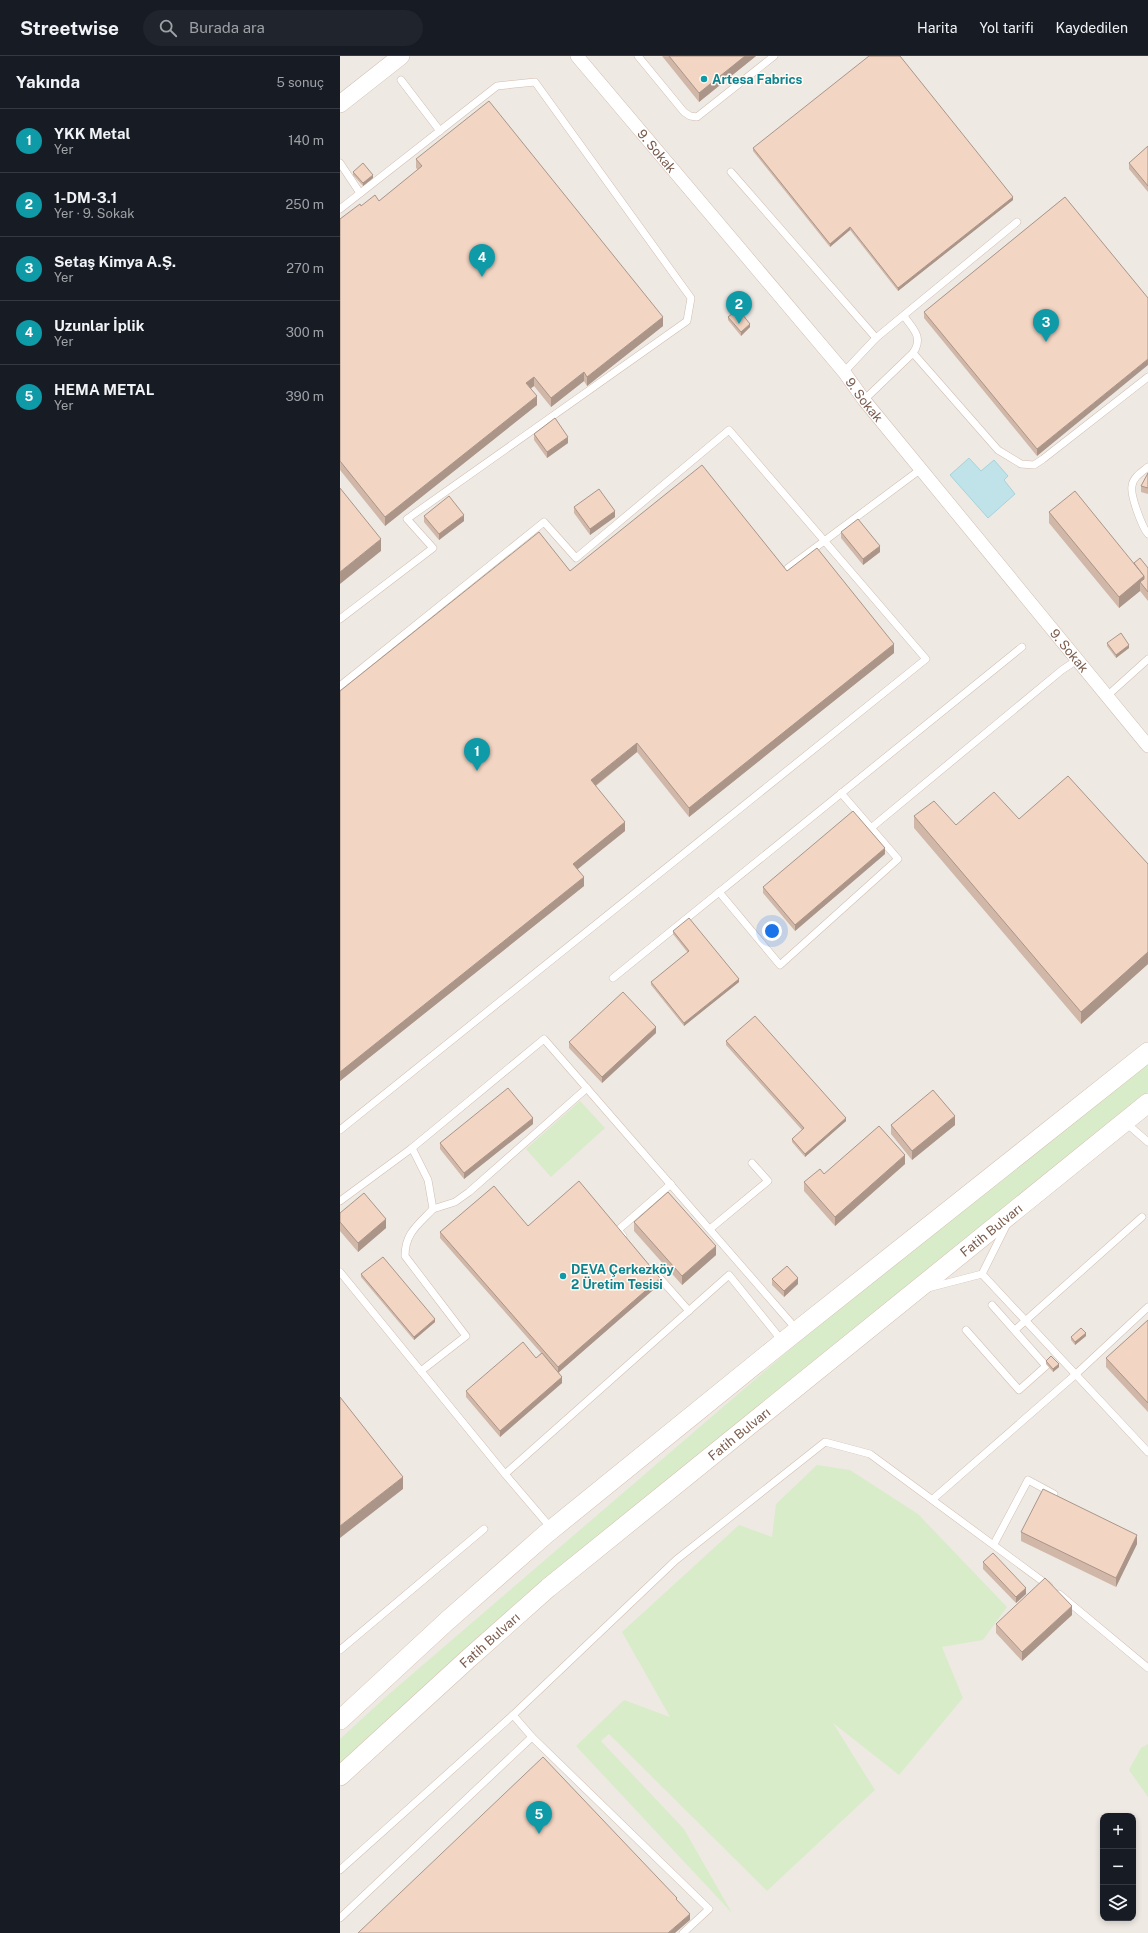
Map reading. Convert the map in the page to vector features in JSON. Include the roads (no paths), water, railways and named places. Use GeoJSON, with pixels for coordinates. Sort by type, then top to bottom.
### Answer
{"type":"FeatureCollection","features":[{"type":"Feature","properties":{"kind":"main road"},"geometry":{"type":"LineString","coordinates":[[340,1720],[469,1601],[552,1529],[1148,1052]]}},
{"type":"Feature","properties":{"kind":"main road","name":"Fatih Bulvarı"},"geometry":{"type":"LineString","coordinates":[[340,1776],[548,1588],[1148,1103]]}},
{"type":"Feature","properties":{"kind":"street"},"geometry":{"type":"LineString","coordinates":[[340,104],[401,56]]}},
{"type":"Feature","properties":{"kind":"street","name":"9. Sokak"},"geometry":{"type":"LineString","coordinates":[[576,56],[844,372],[864,400],[1148,746]]}},
{"type":"Feature","properties":{"kind":"lane"},"geometry":{"type":"LineString","coordinates":[[638,56],[684,112],[690,116],[697,117],[774,56]]}},
{"type":"Feature","properties":{"kind":"lane"},"geometry":{"type":"LineString","coordinates":[[401,80],[440,131]]}},
{"type":"Feature","properties":{"kind":"lane"},"geometry":{"type":"LineString","coordinates":[[340,209],[498,86],[536,82],[691,298],[687,321],[407,519],[433,548],[340,619]]}},
{"type":"Feature","properties":{"kind":"lane"},"geometry":{"type":"LineString","coordinates":[[340,163],[360,193]]}},
{"type":"Feature","properties":{"kind":"lane"},"geometry":{"type":"LineString","coordinates":[[731,172],[876,338]]}},
{"type":"Feature","properties":{"kind":"lane"},"geometry":{"type":"LineString","coordinates":[[844,372],[876,338],[1017,222]]}},
{"type":"Feature","properties":{"kind":"lane"},"geometry":{"type":"LineString","coordinates":[[864,400],[913,353],[919,341],[917,335],[904,316]]}},
{"type":"Feature","properties":{"kind":"lane"},"geometry":{"type":"LineString","coordinates":[[913,353],[998,450],[1021,464],[1034,465],[1043,459],[1148,377]]}},
{"type":"Feature","properties":{"kind":"lane"},"geometry":{"type":"LineString","coordinates":[[340,686],[544,522],[576,558],[729,430],[926,659],[340,1130]]}},
{"type":"Feature","properties":{"kind":"lane"},"geometry":{"type":"LineString","coordinates":[[1148,467],[1135,479],[1132,487],[1144,528],[1148,534]]}},
{"type":"Feature","properties":{"kind":"lane"},"geometry":{"type":"LineString","coordinates":[[788,568],[921,469]]}},
{"type":"Feature","properties":{"kind":"lane"},"geometry":{"type":"LineString","coordinates":[[613,978],[1022,647]]}},
{"type":"Feature","properties":{"kind":"lane"},"geometry":{"type":"LineString","coordinates":[[1107,696],[1148,659]]}},
{"type":"Feature","properties":{"kind":"lane"},"geometry":{"type":"LineString","coordinates":[[871,828],[1062,670],[1077,660]]}},
{"type":"Feature","properties":{"kind":"lane"},"geometry":{"type":"LineString","coordinates":[[719,892],[780,965],[898,859],[841,793]]}},
{"type":"Feature","properties":{"kind":"lane"},"geometry":{"type":"LineString","coordinates":[[340,1201],[412,1148],[544,1039],[710,1229],[791,1337]]}},
{"type":"Feature","properties":{"kind":"lane"},"geometry":{"type":"LineString","coordinates":[[421,1371],[466,1336],[405,1256],[405,1244],[410,1233],[433,1209],[455,1202],[469,1192],[587,1088]]}},
{"type":"Feature","properties":{"kind":"lane"},"geometry":{"type":"LineString","coordinates":[[1124,1122],[1148,1142]]}},
{"type":"Feature","properties":{"kind":"lane"},"geometry":{"type":"LineString","coordinates":[[412,1148],[428,1180],[433,1209]]}},
{"type":"Feature","properties":{"kind":"lane"},"geometry":{"type":"LineString","coordinates":[[710,1229],[768,1181],[752,1163]]}},
{"type":"Feature","properties":{"kind":"lane"},"geometry":{"type":"LineString","coordinates":[[628,1242],[618,1230],[671,1184]]}},
{"type":"Feature","properties":{"kind":"lane"},"geometry":{"type":"LineString","coordinates":[[915,1292],[982,1274],[1012,1212]]}},
{"type":"Feature","properties":{"kind":"lane"},"geometry":{"type":"LineString","coordinates":[[1015,1330],[1142,1217]]}},
{"type":"Feature","properties":{"kind":"lane"},"geometry":{"type":"LineString","coordinates":[[643,1259],[689,1311]]}},
{"type":"Feature","properties":{"kind":"lane"},"geometry":{"type":"LineString","coordinates":[[340,1272],[505,1474],[552,1529]]}},
{"type":"Feature","properties":{"kind":"lane"},"geometry":{"type":"LineString","coordinates":[[982,1274],[1148,1452]]}},
{"type":"Feature","properties":{"kind":"lane"},"geometry":{"type":"LineString","coordinates":[[505,1474],[729,1275],[791,1337]]}},
{"type":"Feature","properties":{"kind":"lane"},"geometry":{"type":"LineString","coordinates":[[966,1330],[1019,1390],[1046,1366],[992,1305]]}},
{"type":"Feature","properties":{"kind":"lane"},"geometry":{"type":"LineString","coordinates":[[932,1499],[1075,1375],[1148,1307]]}},
{"type":"Feature","properties":{"kind":"lane"},"geometry":{"type":"LineString","coordinates":[[340,1870],[513,1715],[676,1560],[825,1442],[870,1454],[1033,1572],[1148,1668]]}},
{"type":"Feature","properties":{"kind":"lane"},"geometry":{"type":"LineString","coordinates":[[994,1544],[1028,1480],[1054,1494]]}},
{"type":"Feature","properties":{"kind":"lane"},"geometry":{"type":"LineString","coordinates":[[340,1650],[484,1529]]}},
{"type":"Feature","properties":{"kind":"lane"},"geometry":{"type":"LineString","coordinates":[[513,1715],[532,1737],[709,1909],[683,1933]]}},
{"type":"Feature","properties":{"kind":"lane"},"geometry":{"type":"LineString","coordinates":[[340,1918],[532,1737]]}},
{"type":"Feature","properties":{"kind":"water"},"geometry":{"type":"Polygon","coordinates":[[[969,458],[981,471],[994,460],[1008,476],[1004,480],[1015,494],[988,518],[950,475],[969,458]]]}},
{"type":"Feature","properties":{"kind":"place","name":"Artesa Fabrics"},"geometry":{"type":"Point","coordinates":[704,79]}},
{"type":"Feature","properties":{"kind":"place","name":"Uzunlar İplik"},"geometry":{"type":"Point","coordinates":[482,277]}},
{"type":"Feature","properties":{"kind":"place","name":"1-DM-3.1"},"geometry":{"type":"Point","coordinates":[739,324]}},
{"type":"Feature","properties":{"kind":"place","name":"Setaş Kimya A.Ş."},"geometry":{"type":"Point","coordinates":[1046,342]}},
{"type":"Feature","properties":{"kind":"place","name":"YKK Metal"},"geometry":{"type":"Point","coordinates":[477,771]}},
{"type":"Feature","properties":{"kind":"place","name":"DEVA Çerkezköy 2 Üretim Tesisi"},"geometry":{"type":"Point","coordinates":[563,1276]}},
{"type":"Feature","properties":{"kind":"place","name":"HEMA METAL"},"geometry":{"type":"Point","coordinates":[539,1834]}}]}
